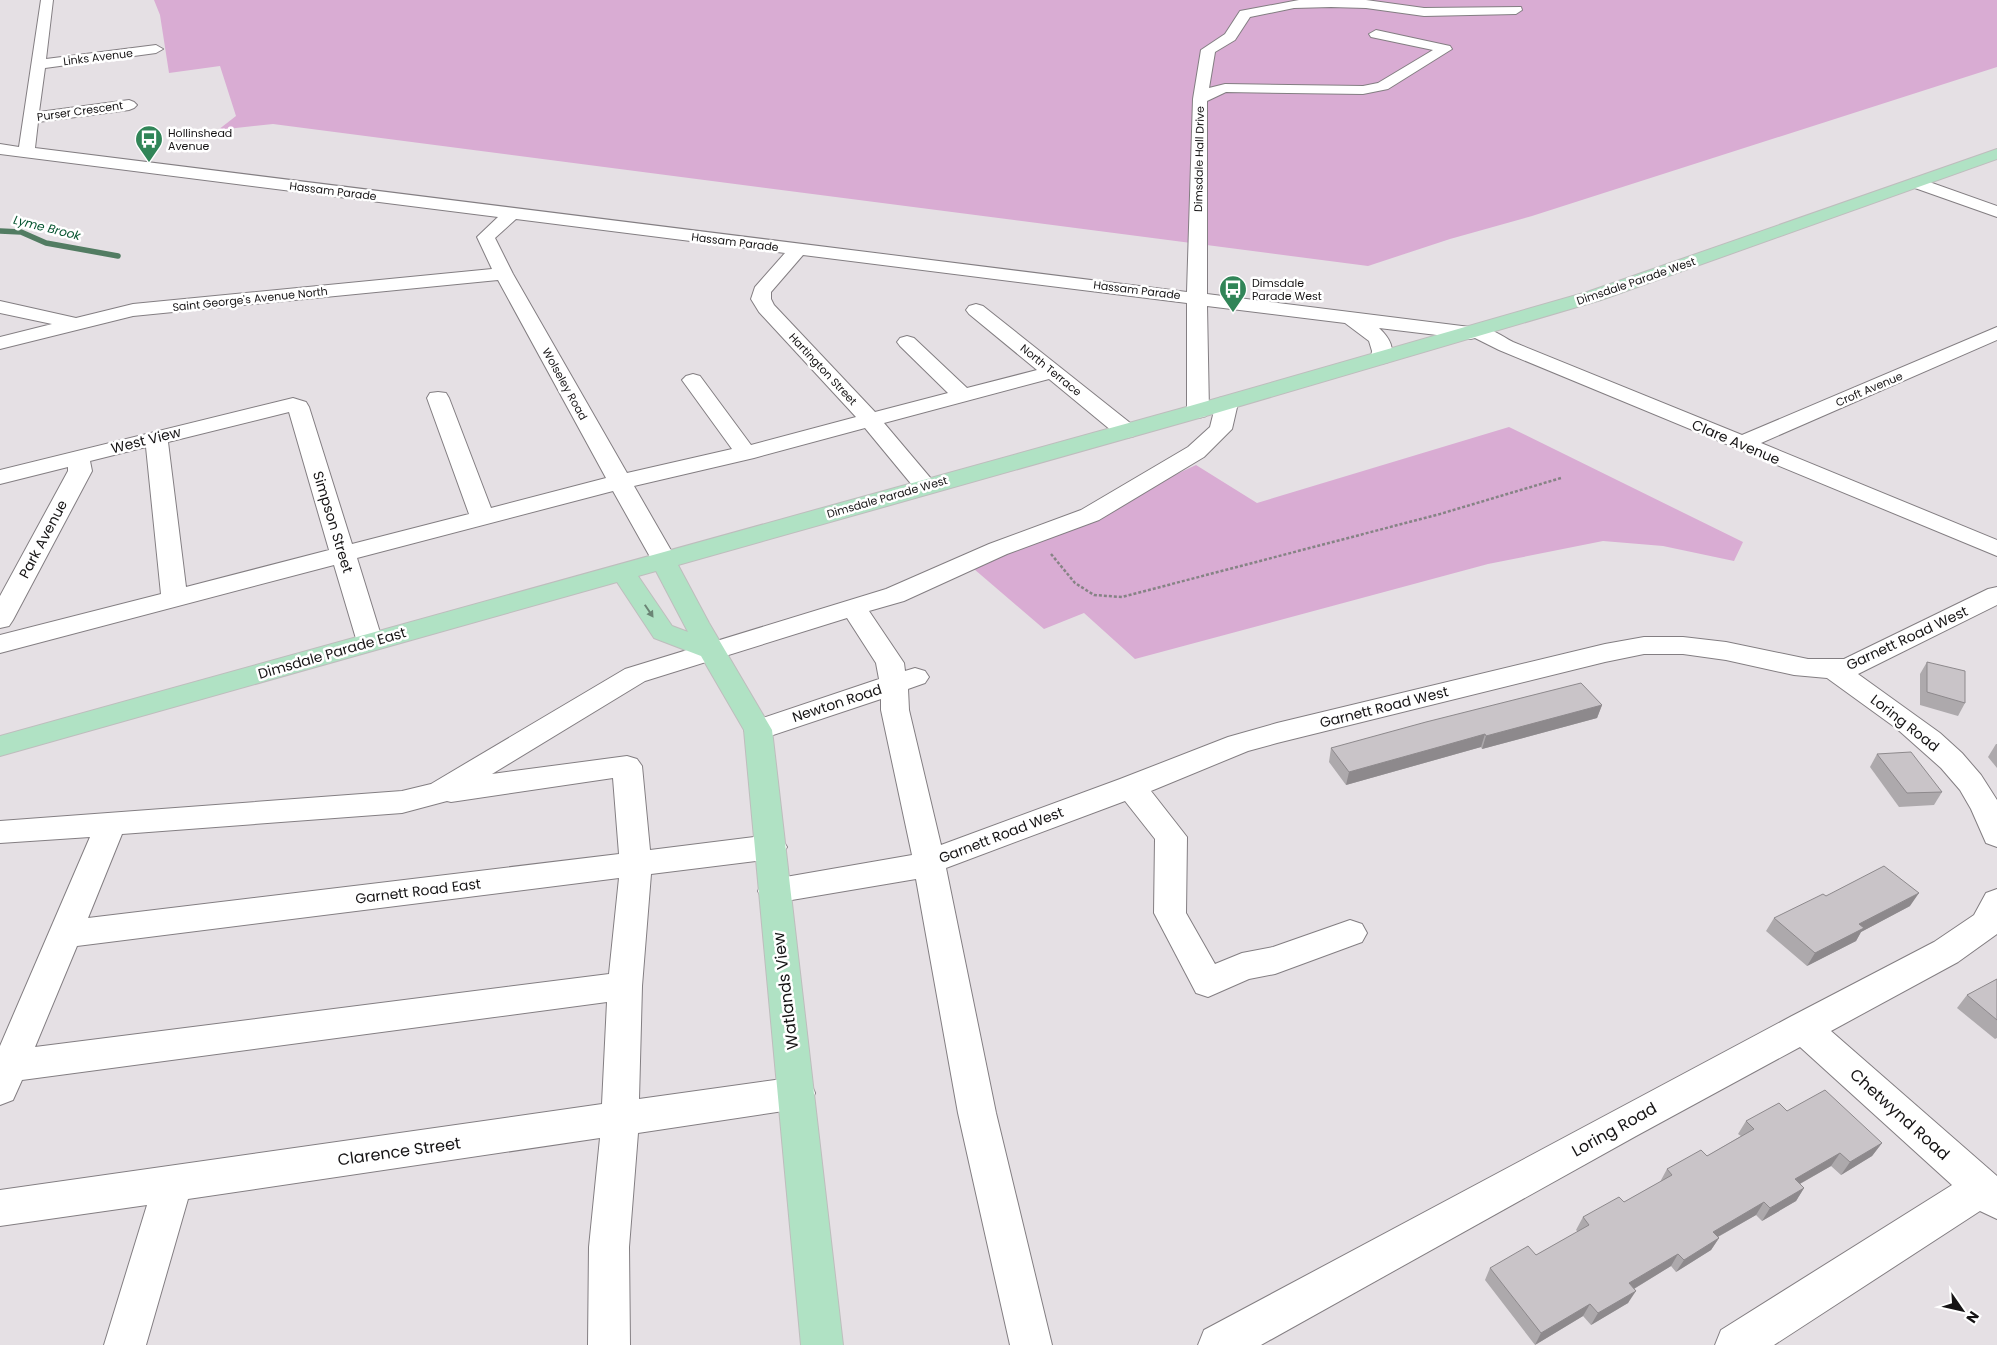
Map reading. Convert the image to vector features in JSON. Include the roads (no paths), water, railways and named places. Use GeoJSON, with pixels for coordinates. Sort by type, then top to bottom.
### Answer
{"type":"FeatureCollection","features":[{"type":"Feature","properties":{"kind":"main road","name":"Dimsdale Parade West"},"geometry":{"type":"LineString","coordinates":[[663,559],[1198,411],[1594,296],[1997,154]]}},
{"type":"Feature","properties":{"kind":"main road","name":"Dimsdale Parade East"},"geometry":{"type":"LineString","coordinates":[[0,746],[663,559]]}},
{"type":"Feature","properties":{"kind":"main road","name":"Watlands View"},"geometry":{"type":"LineString","coordinates":[[663,559],[758,730],[822,1345]]}},
{"type":"Feature","properties":{"kind":"main road"},"geometry":{"type":"LineString","coordinates":[[622,571],[663,632],[712,650]]}},
{"type":"Feature","properties":{"kind":"street"},"geometry":{"type":"LineString","coordinates":[[26,152],[40,64],[47,0]]}},
{"type":"Feature","properties":{"kind":"street"},"geometry":{"type":"LineString","coordinates":[[1200,99],[1208,50],[1230,37],[1245,14],[1250,12],[1294,4],[1331,3],[1366,4],[1424,12],[1516,10]]}},
{"type":"Feature","properties":{"kind":"street","name":"Dimsdale Hall Drive"},"geometry":{"type":"LineString","coordinates":[[1198,411],[1197,297],[1200,99],[1212,92],[1225,88],[1363,90],[1383,86],[1393,78],[1445,49],[1376,34]]}},
{"type":"Feature","properties":{"kind":"street","name":"Links Avenue"},"geometry":{"type":"LineString","coordinates":[[40,64],[156,49]]}},
{"type":"Feature","properties":{"kind":"street","name":"Purser Crescent"},"geometry":{"type":"LineString","coordinates":[[31,118],[128,105]]}},
{"type":"Feature","properties":{"kind":"street","name":"Hassam Parade"},"geometry":{"type":"LineString","coordinates":[[0,149],[797,250],[1474,332]]}},
{"type":"Feature","properties":{"kind":"street"},"geometry":{"type":"LineString","coordinates":[[1918,183],[1997,212]]}},
{"type":"Feature","properties":{"kind":"street","name":"Wolseley Road"},"geometry":{"type":"LineString","coordinates":[[511,214],[486,237],[504,274],[663,559]]}},
{"type":"Feature","properties":{"kind":"street","name":"Hartington Street"},"geometry":{"type":"LineString","coordinates":[[797,250],[762,291],[761,299],[766,308],[870,420],[925,486]]}},
{"type":"Feature","properties":{"kind":"street","name":"Saint George's Avenue North"},"geometry":{"type":"LineString","coordinates":[[0,343],[133,310],[504,274]]}},
{"type":"Feature","properties":{"kind":"street"},"geometry":{"type":"LineString","coordinates":[[0,307],[76,323]]}},
{"type":"Feature","properties":{"kind":"street","name":"North Terrace"},"geometry":{"type":"LineString","coordinates":[[976,310],[1126,431]]}},
{"type":"Feature","properties":{"kind":"street"},"geometry":{"type":"LineString","coordinates":[[1349,317],[1379,338],[1383,346],[1382,358]]}},
{"type":"Feature","properties":{"kind":"street","name":"Clare Avenue"},"geometry":{"type":"LineString","coordinates":[[1474,332],[1997,549]]}},
{"type":"Feature","properties":{"kind":"street","name":"Croft Avenue"},"geometry":{"type":"LineString","coordinates":[[1741,444],[1997,333]]}},
{"type":"Feature","properties":{"kind":"street"},"geometry":{"type":"LineString","coordinates":[[907,342],[963,396]]}},
{"type":"Feature","properties":{"kind":"street"},"geometry":{"type":"LineString","coordinates":[[0,644],[620,482],[746,453],[1053,372]]}},
{"type":"Feature","properties":{"kind":"street"},"geometry":{"type":"LineString","coordinates":[[692,380],[746,453]]}},
{"type":"Feature","properties":{"kind":"street"},"geometry":{"type":"LineString","coordinates":[[438,398],[483,519]]}},
{"type":"Feature","properties":{"kind":"street"},"geometry":{"type":"LineString","coordinates":[[440,792],[635,675],[895,595],[1035,534],[1090,515],[1196,452],[1221,429],[1227,402]]}},
{"type":"Feature","properties":{"kind":"street","name":"West View"},"geometry":{"type":"LineString","coordinates":[[0,477],[293,404]]}},
{"type":"Feature","properties":{"kind":"street","name":"Simpson Street"},"geometry":{"type":"LineString","coordinates":[[293,404],[298,407],[370,642]]}},
{"type":"Feature","properties":{"kind":"street"},"geometry":{"type":"LineString","coordinates":[[156,437],[174,599]]}},
{"type":"Feature","properties":{"kind":"street","name":"Park Avenue"},"geometry":{"type":"LineString","coordinates":[[0,620],[80,471],[78,457]]}},
{"type":"Feature","properties":{"kind":"street","name":"Garnett Road West"},"geometry":{"type":"LineString","coordinates":[[774,891],[912,868],[1131,787],[1238,744],[1277,732],[1604,653],[1649,645],[1691,646],[1737,653],[1814,669],[1834,670],[1850,667],[1997,595]]}},
{"type":"Feature","properties":{"kind":"street"},"geometry":{"type":"LineString","coordinates":[[853,608],[890,664],[905,681],[895,710],[929,862],[977,1113],[1032,1345]]}},
{"type":"Feature","properties":{"kind":"street","name":"Loring Road"},"geometry":{"type":"LineString","coordinates":[[1834,670],[1932,742],[1968,778],[1992,818],[1997,835]]}},
{"type":"Feature","properties":{"kind":"street","name":"Newton Road"},"geometry":{"type":"LineString","coordinates":[[758,730],[905,681]]}},
{"type":"Feature","properties":{"kind":"street"},"geometry":{"type":"LineString","coordinates":[[0,832],[402,802],[440,792],[627,766],[636,864],[625,986],[620,1119],[609,1248],[609,1345]]}},
{"type":"Feature","properties":{"kind":"street"},"geometry":{"type":"LineString","coordinates":[[1131,787],[1171,837],[1170,913],[1208,983],[1242,967],[1275,960],[1350,933]]}},
{"type":"Feature","properties":{"kind":"street"},"geometry":{"type":"LineString","coordinates":[[5,1077],[111,824]]}},
{"type":"Feature","properties":{"kind":"street","name":"Garnett Road East"},"geometry":{"type":"LineString","coordinates":[[66,934],[771,847]]}},
{"type":"Feature","properties":{"kind":"street","name":"Loring Road"},"geometry":{"type":"LineString","coordinates":[[1219,1345],[1802,1027],[1946,952],[1986,924],[1997,902]]}},
{"type":"Feature","properties":{"kind":"street"},"geometry":{"type":"LineString","coordinates":[[5,1077],[625,986]]}},
{"type":"Feature","properties":{"kind":"street","name":"Chetwynd Road"},"geometry":{"type":"LineString","coordinates":[[1802,1027],[1989,1194]]}},
{"type":"Feature","properties":{"kind":"street","name":"Clarence Street"},"geometry":{"type":"LineString","coordinates":[[0,1208],[797,1093]]}},
{"type":"Feature","properties":{"kind":"street"},"geometry":{"type":"LineString","coordinates":[[124,1345],[173,1184]]}},
{"type":"Feature","properties":{"kind":"street"},"geometry":{"type":"LineString","coordinates":[[1736,1345],[1989,1194]]}},
{"type":"Feature","properties":{"kind":"waterway","name":"Lyme Brook"},"geometry":{"type":"LineString","coordinates":[[0,231],[21,232],[46,243],[118,256]]}},
{"type":"Feature","properties":{"kind":"place","name":"Hollinshead Avenue"},"geometry":{"type":"Point","coordinates":[149,163]}},
{"type":"Feature","properties":{"kind":"place","name":"Dimsdale Parade West"},"geometry":{"type":"Point","coordinates":[1233,313]}}]}
